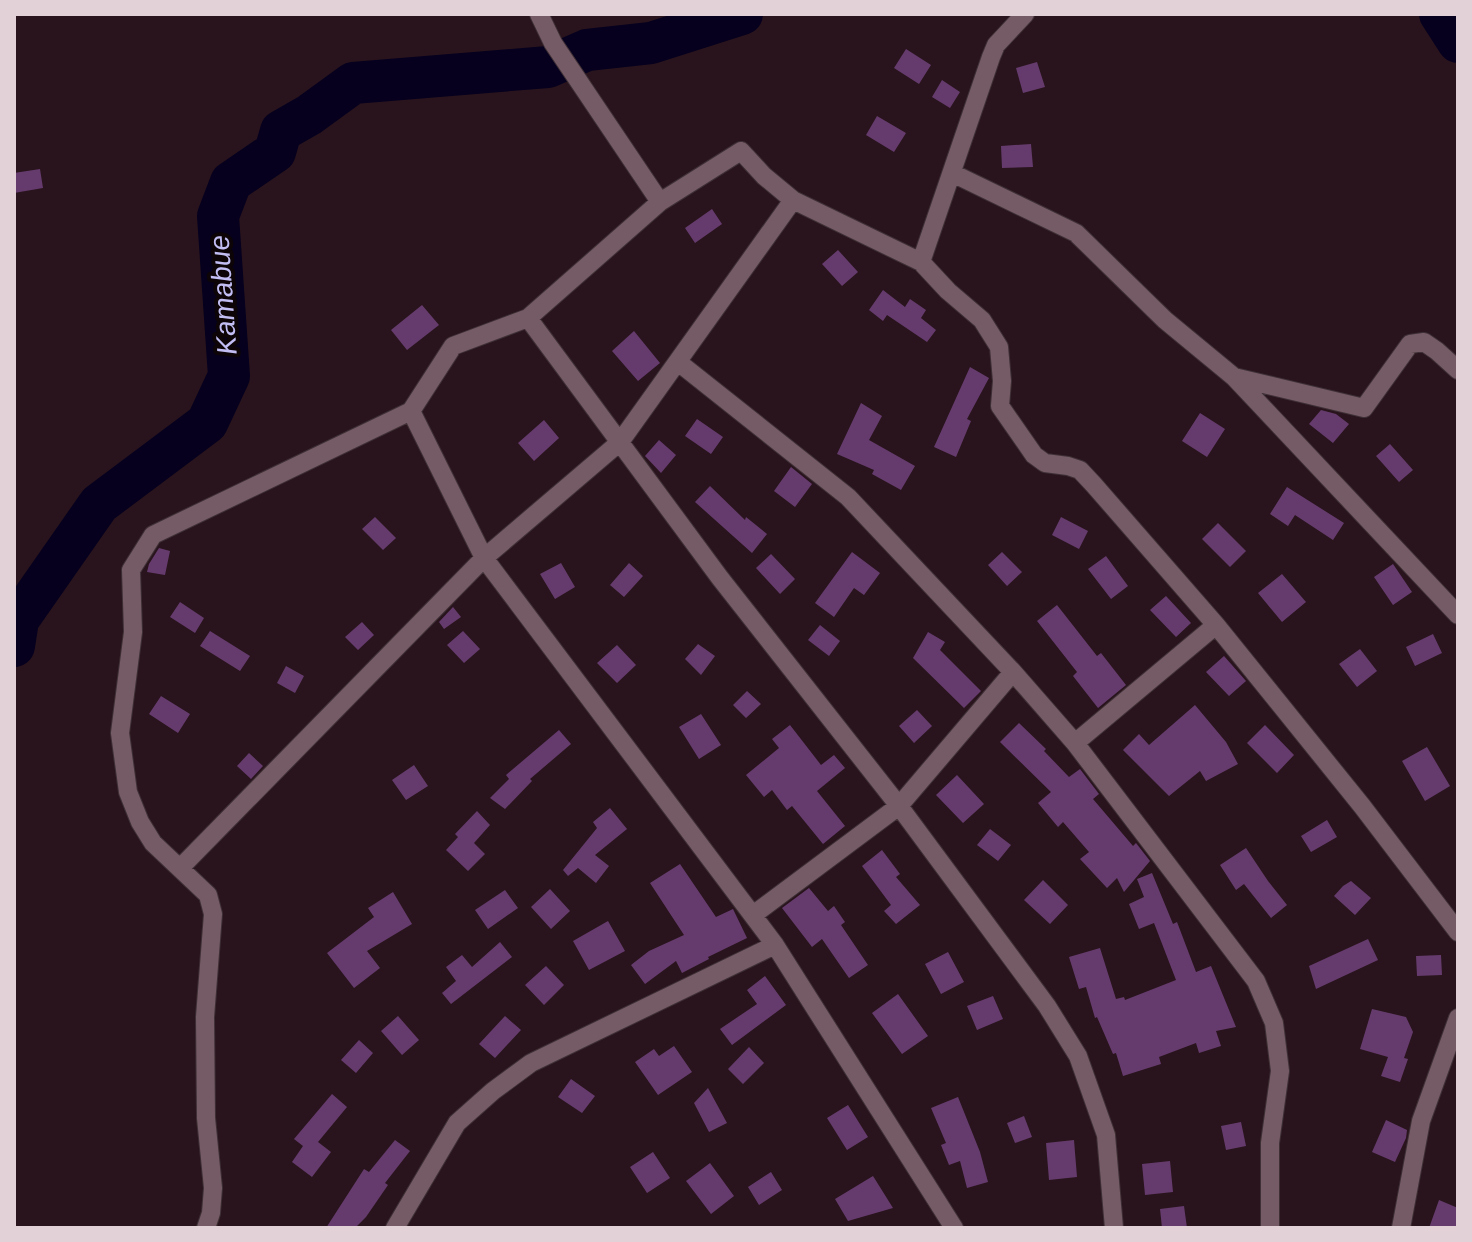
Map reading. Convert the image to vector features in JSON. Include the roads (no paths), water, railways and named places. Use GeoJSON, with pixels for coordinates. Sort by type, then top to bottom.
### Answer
{"type":"FeatureCollection","features":[{"type":"Feature","properties":{"kind":"street"},"geometry":{"type":"LineString","coordinates":[[539,14],[553,43],[660,202]]}},
{"type":"Feature","properties":{"kind":"street"},"geometry":{"type":"LineString","coordinates":[[921,262],[996,45],[1025,14]]}},
{"type":"Feature","properties":{"kind":"street"},"geometry":{"type":"LineString","coordinates":[[206,1228],[213,1188],[206,1118],[205,1017],[213,914],[208,895],[153,843],[140,822],[128,792],[120,733],[133,632],[131,570],[153,535],[411,411],[453,346],[528,318],[660,202],[741,151],[764,176],[793,200],[921,262],[948,291],[982,320],[999,347],[1002,381],[1000,406],[1034,455],[1045,463],[1080,470],[1216,625],[1362,806],[1458,932]]}},
{"type":"Feature","properties":{"kind":"street"},"geometry":{"type":"LineString","coordinates":[[952,173],[1076,233],[1165,320],[1234,377],[1458,615]]}},
{"type":"Feature","properties":{"kind":"street"},"geometry":{"type":"LineString","coordinates":[[180,868],[484,558],[620,442],[793,200]]}},
{"type":"Feature","properties":{"kind":"street"},"geometry":{"type":"LineString","coordinates":[[528,318],[720,578],[899,806],[1047,1006],[1078,1056],[1106,1135],[1114,1228]]}},
{"type":"Feature","properties":{"kind":"street"},"geometry":{"type":"LineString","coordinates":[[1234,377],[1364,408],[1410,344],[1424,342],[1458,370]]}},
{"type":"Feature","properties":{"kind":"street"},"geometry":{"type":"LineString","coordinates":[[678,362],[848,497],[1013,672],[1075,743],[1256,981],[1274,1023],[1280,1071],[1270,1143],[1270,1228]]}},
{"type":"Feature","properties":{"kind":"street"},"geometry":{"type":"LineString","coordinates":[[411,411],[484,558],[775,945],[954,1228]]}},
{"type":"Feature","properties":{"kind":"street"},"geometry":{"type":"LineString","coordinates":[[1075,743],[1216,625]]}},
{"type":"Feature","properties":{"kind":"street"},"geometry":{"type":"LineString","coordinates":[[753,915],[899,806],[1013,672]]}},
{"type":"Feature","properties":{"kind":"street"},"geometry":{"type":"LineString","coordinates":[[395,1228],[457,1123],[493,1091],[531,1063],[775,945]]}},
{"type":"Feature","properties":{"kind":"street"},"geometry":{"type":"LineString","coordinates":[[1401,1228],[1421,1121],[1458,1018]]}},
{"type":"Feature","properties":{"kind":"waterway","name":"Kamabue"},"geometry":{"type":"LineString","coordinates":[[14,646],[18,620],[99,504],[207,423],[229,376],[218,216],[231,182],[275,152],[281,131],[353,83],[548,67],[587,50],[651,43],[742,14]]}},
{"type":"Feature","properties":{"kind":"waterway","name":"Kamabue"},"geometry":{"type":"LineString","coordinates":[[1440,14],[1458,42]]}}]}
